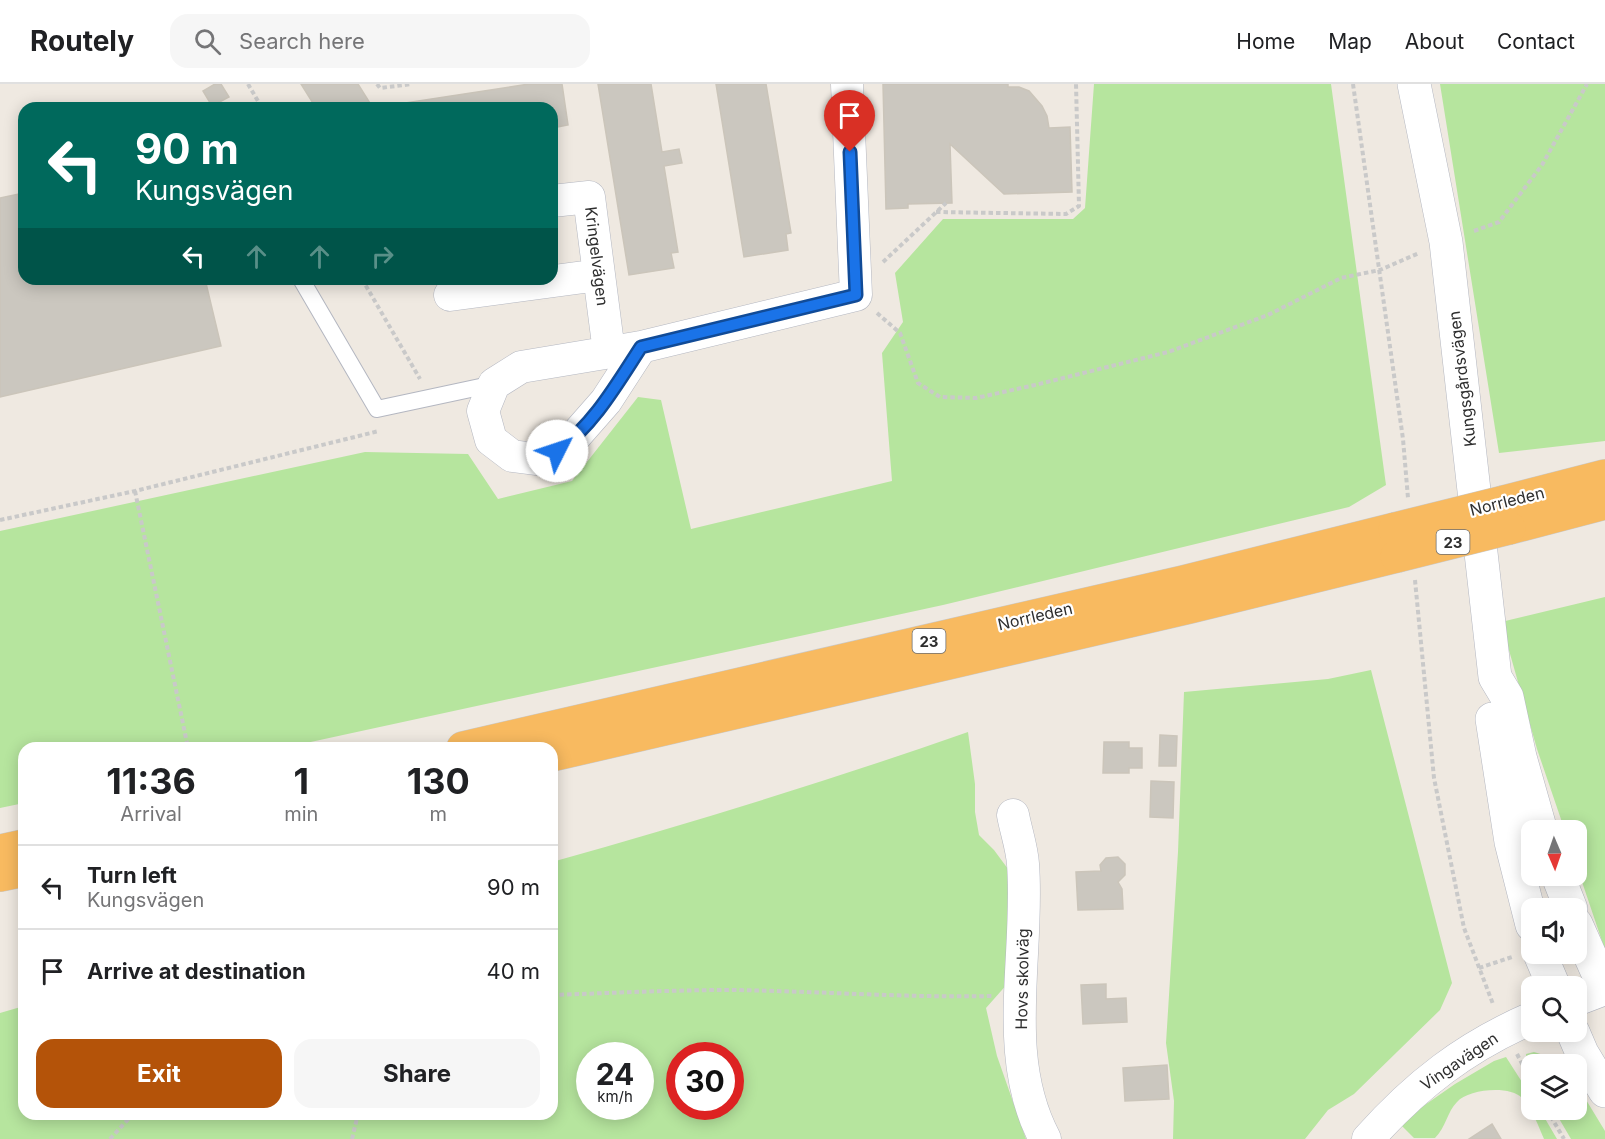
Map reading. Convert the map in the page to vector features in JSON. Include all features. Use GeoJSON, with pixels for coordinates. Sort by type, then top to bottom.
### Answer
{"type":"FeatureCollection","features":[{"type":"Feature","properties":{"kind":"highway","name":"Norrleden"},"geometry":{"type":"LineString","coordinates":[[1506,515],[1605,476]]}},
{"type":"Feature","properties":{"kind":"highway","name":"Norrleden"},"geometry":{"type":"LineString","coordinates":[[489,742],[1183,582],[1396,542],[1506,515],[1605,503]]}},
{"type":"Feature","properties":{"kind":"highway","name":"Norrleden"},"geometry":{"type":"LineString","coordinates":[[558,754],[1190,607],[1396,542]]}},
{"type":"Feature","properties":{"kind":"highway"},"geometry":{"type":"LineString","coordinates":[[0,850],[18,847]]}},
{"type":"Feature","properties":{"kind":"highway"},"geometry":{"type":"LineString","coordinates":[[0,875],[18,871]]}},
{"type":"Feature","properties":{"kind":"street"},"geometry":{"type":"LineString","coordinates":[[641,347],[606,401],[570,442],[543,460],[512,456],[490,440],[483,411],[494,384],[521,367],[641,347],[856,291],[847,84]]}},
{"type":"Feature","properties":{"kind":"street","name":"Kungsgårdsvägen"},"geometry":{"type":"LineString","coordinates":[[1414,84],[1446,242],[1495,677],[1489,696],[1503,802],[1523,898]]}},
{"type":"Feature","properties":{"kind":"street","name":"Kringelvägen"},"geometry":{"type":"LineString","coordinates":[[558,200],[589,197],[609,352]]}},
{"type":"Feature","properties":{"kind":"street"},"geometry":{"type":"LineString","coordinates":[[558,281],[599,275]]}},
{"type":"Feature","properties":{"kind":"street"},"geometry":{"type":"LineString","coordinates":[[450,295],[524,285]]}},
{"type":"Feature","properties":{"kind":"street","name":"Kungsgårdsvägen"},"geometry":{"type":"LineString","coordinates":[[1495,677],[1507,697],[1520,757],[1538,820]]}},
{"type":"Feature","properties":{"kind":"street","name":"Hovs skolväg"},"geometry":{"type":"LineString","coordinates":[[1013,815],[1023,863],[1023,931],[1019,996],[1021,1043],[1026,1089],[1032,1112],[1045,1139]]}},
{"type":"Feature","properties":{"kind":"street"},"geometry":{"type":"LineString","coordinates":[[1587,949],[1605,989],[1587,996]]}},
{"type":"Feature","properties":{"kind":"street","name":"Vingavägen"},"geometry":{"type":"LineString","coordinates":[[1368,1139],[1394,1109],[1421,1084],[1448,1064],[1518,1024]]}},
{"type":"Feature","properties":{"kind":"street"},"geometry":{"type":"LineString","coordinates":[[1577,1042],[1605,1091]]}},
{"type":"Feature","properties":{"kind":"lane"},"geometry":{"type":"LineString","coordinates":[[305,285],[377,409],[494,384]]}},
{"type":"Feature","properties":{"kind":"path"},"geometry":{"type":"LineString","coordinates":[[248,84],[258,102]]}},
{"type":"Feature","properties":{"kind":"path"},"geometry":{"type":"LineString","coordinates":[[377,84],[380,88],[412,84]]}},
{"type":"Feature","properties":{"kind":"path"},"geometry":{"type":"LineString","coordinates":[[936,212],[1066,214],[1079,206],[1077,84]]}},
{"type":"Feature","properties":{"kind":"path"},"geometry":{"type":"LineString","coordinates":[[946,203],[856,291],[900,333],[918,383],[940,397],[976,398],[1168,352],[1268,315],[1341,278],[1380,270],[1499,222],[1542,165],[1587,84]]}},
{"type":"Feature","properties":{"kind":"path"},"geometry":{"type":"LineString","coordinates":[[365,285],[431,398]]}},
{"type":"Feature","properties":{"kind":"path"},"geometry":{"type":"LineString","coordinates":[[0,520],[135,491],[386,429]]}},
{"type":"Feature","properties":{"kind":"path"},"geometry":{"type":"LineString","coordinates":[[135,491],[187,742]]}},
{"type":"Feature","properties":{"kind":"path"},"geometry":{"type":"LineString","coordinates":[[1518,1024],[1479,968],[1521,949]]}},
{"type":"Feature","properties":{"kind":"path"},"geometry":{"type":"LineString","coordinates":[[558,995],[731,990],[942,997],[1019,996]]}},
{"type":"Feature","properties":{"kind":"path"},"geometry":{"type":"LineString","coordinates":[[110,1139],[127,1120]]}},
{"type":"Feature","properties":{"kind":"path"},"geometry":{"type":"LineString","coordinates":[[352,1139],[357,1120]]}},
{"type":"Feature","properties":{"kind":"path"},"geometry":{"type":"LineString","coordinates":[[1553,1120],[1564,1139]]}},
{"type":"Feature","properties":{"kind":"green space"},"geometry":{"type":"Polygon","coordinates":[[[1094,84],[1331,84],[1386,485],[1349,507],[943,605],[311,742],[18,742],[18,804],[0,808],[0,531],[365,452],[468,454],[498,499],[572,481],[638,397],[661,400],[691,529],[892,481],[882,353],[903,322],[895,273],[943,219],[1073,219],[1085,208],[1094,84]]]}},
{"type":"Feature","properties":{"kind":"green space"},"geometry":{"type":"Polygon","coordinates":[[[1440,84],[1605,84],[1605,441],[1499,453],[1440,84]]]}},
{"type":"Feature","properties":{"kind":"green space"},"geometry":{"type":"Polygon","coordinates":[[[1605,597],[1605,950],[1583,886],[1587,886],[1587,820],[1561,820],[1537,749],[1501,622],[1605,597]]]}},
{"type":"Feature","properties":{"kind":"green space"},"geometry":{"type":"Polygon","coordinates":[[[1371,670],[1452,983],[1440,1010],[1354,1094],[1328,1110],[1305,1139],[1173,1139],[1174,1101],[1166,1043],[1178,852],[1184,692],[1328,679],[1371,670]]]}},
{"type":"Feature","properties":{"kind":"green space"},"geometry":{"type":"Polygon","coordinates":[[[968,732],[979,835],[994,850],[1011,873],[1009,982],[986,1008],[997,1056],[1026,1139],[0,1139],[0,1013],[18,1008],[18,1120],[558,1120],[558,860],[761,800],[968,732]]]}},
{"type":"Feature","properties":{"kind":"green space"},"geometry":{"type":"Polygon","coordinates":[[[1506,1057],[1521,1080],[1521,1097],[1508,1091],[1499,1090],[1470,1094],[1457,1102],[1435,1138],[1414,1138],[1399,1123],[1455,1084],[1494,1061],[1506,1057]]]}},
{"type":"Feature","properties":{"kind":"green space"},"geometry":{"type":"Polygon","coordinates":[[[1587,1101],[1605,1131],[1605,1139],[1571,1139],[1560,1120],[1587,1120],[1587,1101]]]}},
{"type":"Feature","properties":{"kind":"green space"},"geometry":{"type":"Polygon","coordinates":[[[1536,1120],[1546,1120],[1557,1139],[1544,1139],[1536,1120]]]}},
{"type":"Feature","properties":{"kind":"building"},"geometry":{"type":"Polygon","coordinates":[[[215,84],[221,84],[229,97],[220,102],[210,102],[203,91],[215,84]]]}},
{"type":"Feature","properties":{"kind":"building"},"geometry":{"type":"Polygon","coordinates":[[[301,84],[358,84],[369,102],[312,102],[301,84]]]}},
{"type":"Feature","properties":{"kind":"building"},"geometry":{"type":"Polygon","coordinates":[[[529,84],[562,84],[568,125],[558,127],[558,102],[411,102],[529,84]]]}},
{"type":"Feature","properties":{"kind":"building"},"geometry":{"type":"Polygon","coordinates":[[[598,84],[651,84],[662,152],[679,149],[682,163],[664,166],[678,252],[671,253],[674,268],[629,275],[598,84]]]}},
{"type":"Feature","properties":{"kind":"building"},"geometry":{"type":"Polygon","coordinates":[[[716,84],[766,84],[791,233],[786,234],[788,250],[744,257],[716,84]]]}},
{"type":"Feature","properties":{"kind":"building"},"geometry":{"type":"Polygon","coordinates":[[[883,84],[1008,84],[1008,87],[1019,87],[1029,91],[1042,106],[1049,128],[1070,127],[1072,192],[1004,194],[950,144],[952,203],[908,204],[908,208],[886,209],[883,84]]]}},
{"type":"Feature","properties":{"kind":"building"},"geometry":{"type":"Polygon","coordinates":[[[18,194],[18,285],[206,285],[221,346],[0,397],[0,198],[18,194]]]}},
{"type":"Feature","properties":{"kind":"building"},"geometry":{"type":"Polygon","coordinates":[[[1160,735],[1177,736],[1176,766],[1159,766],[1160,735]]]}},
{"type":"Feature","properties":{"kind":"building"},"geometry":{"type":"Polygon","coordinates":[[[1104,742],[1129,742],[1129,748],[1142,748],[1142,768],[1129,768],[1129,773],[1103,773],[1104,742]]]}},
{"type":"Feature","properties":{"kind":"building"},"geometry":{"type":"Polygon","coordinates":[[[1151,781],[1174,782],[1173,818],[1150,817],[1151,781]]]}},
{"type":"Feature","properties":{"kind":"building"},"geometry":{"type":"Polygon","coordinates":[[[1118,857],[1125,864],[1125,875],[1118,882],[1122,889],[1123,909],[1078,910],[1076,872],[1101,871],[1100,865],[1106,858],[1118,857]]]}},
{"type":"Feature","properties":{"kind":"building"},"geometry":{"type":"Polygon","coordinates":[[[1106,984],[1106,999],[1126,998],[1127,1022],[1083,1024],[1081,985],[1106,984]]]}},
{"type":"Feature","properties":{"kind":"building"},"geometry":{"type":"Polygon","coordinates":[[[1167,1065],[1169,1099],[1125,1101],[1123,1068],[1167,1065]]]}},
{"type":"Feature","properties":{"kind":"building"},"geometry":{"type":"Polygon","coordinates":[[[1492,1124],[1501,1139],[1469,1139],[1492,1124]]]}},
{"type":"Feature","properties":{"kind":"route"},"geometry":{"type":"LineString","coordinates":[[557,451],[570,442],[606,401],[641,347],[856,295],[850,152]]}}]}
